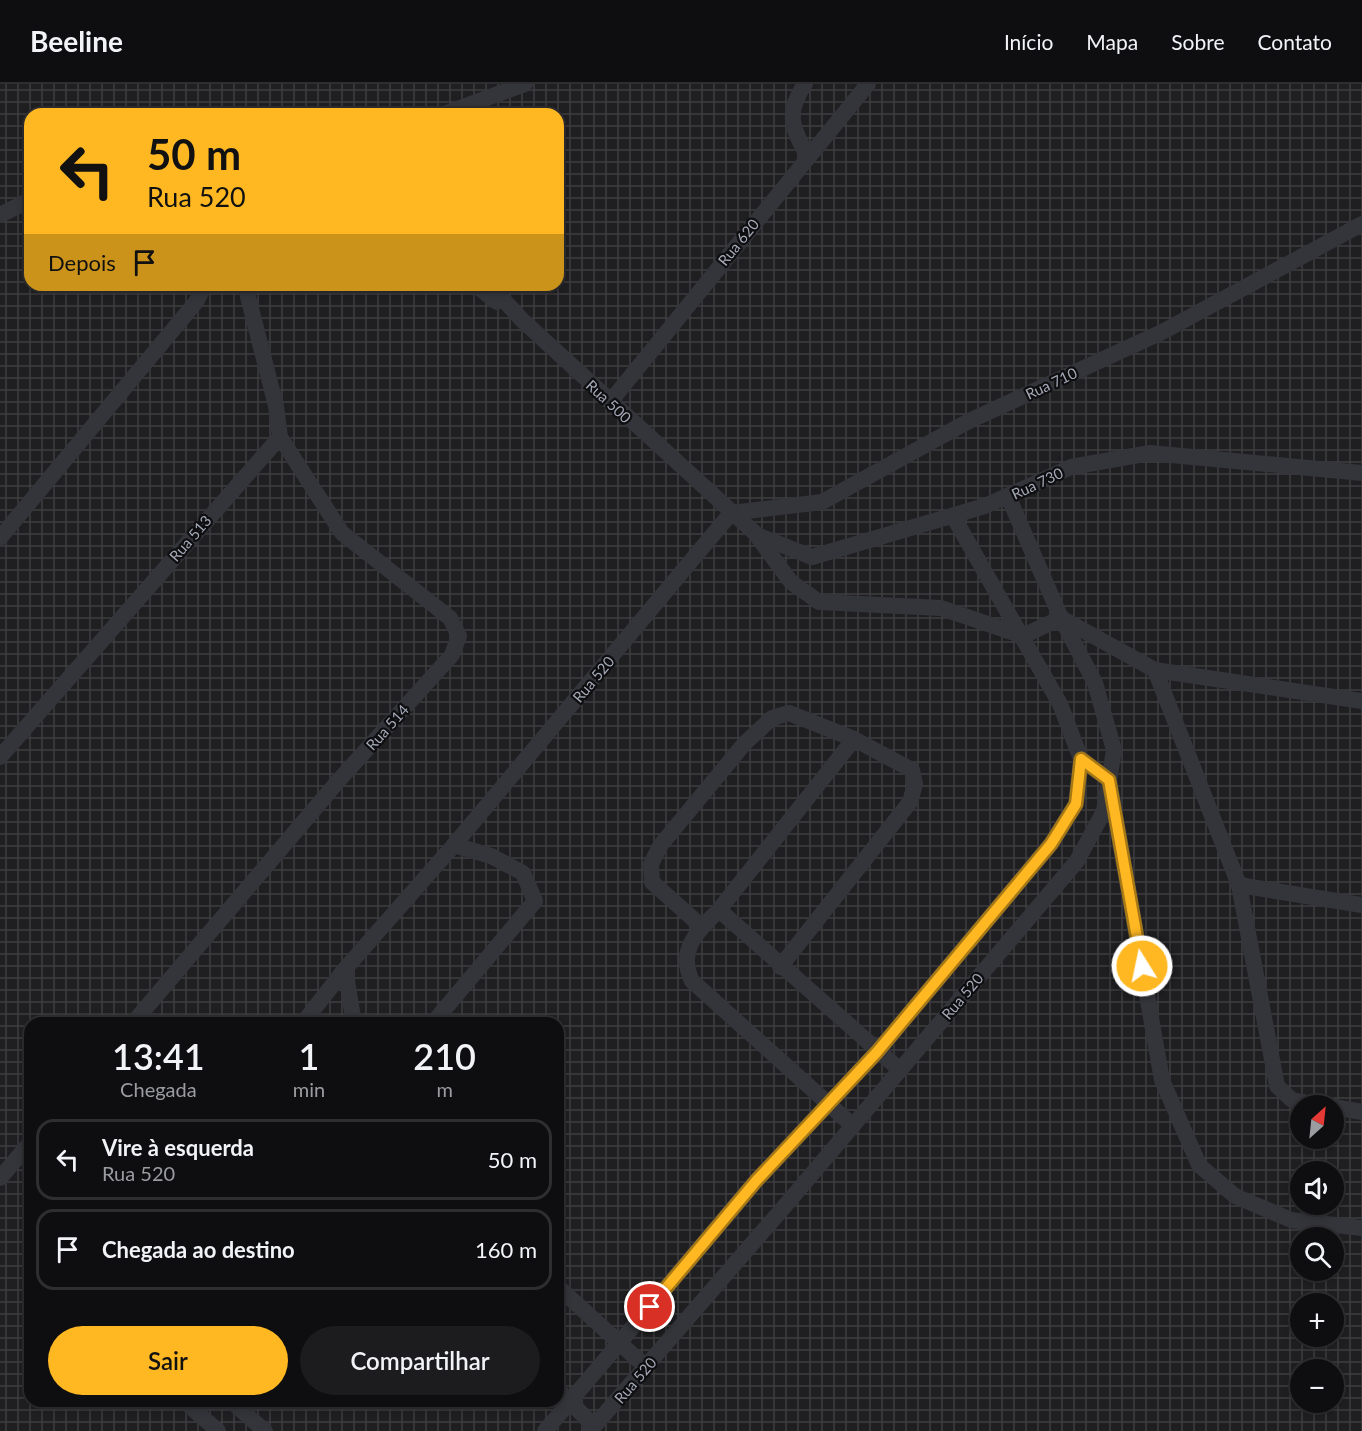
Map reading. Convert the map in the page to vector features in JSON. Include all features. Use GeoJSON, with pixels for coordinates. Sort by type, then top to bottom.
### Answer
{"type":"FeatureCollection","features":[{"type":"Feature","properties":{"kind":"lane"},"geometry":{"type":"LineString","coordinates":[[475,108],[525,84]]}},
{"type":"Feature","properties":{"kind":"lane"},"geometry":{"type":"LineString","coordinates":[[805,84],[794,100],[792,130],[808,157]]}},
{"type":"Feature","properties":{"kind":"lane","name":"Rua 620"},"geometry":{"type":"LineString","coordinates":[[610,402],[868,84]]}},
{"type":"Feature","properties":{"kind":"lane"},"geometry":{"type":"LineString","coordinates":[[5,213],[24,203]]}},
{"type":"Feature","properties":{"kind":"lane"},"geometry":{"type":"LineString","coordinates":[[5,213],[24,208]]}},
{"type":"Feature","properties":{"kind":"lane","name":"Rua 710"},"geometry":{"type":"LineString","coordinates":[[731,513],[822,502],[969,420],[1162,332],[1362,224]]}},
{"type":"Feature","properties":{"kind":"lane"},"geometry":{"type":"LineString","coordinates":[[0,538],[196,302],[202,291]]}},
{"type":"Feature","properties":{"kind":"lane"},"geometry":{"type":"LineString","coordinates":[[247,291],[276,406],[280,437]]}},
{"type":"Feature","properties":{"kind":"lane"},"geometry":{"type":"LineString","coordinates":[[483,291],[522,320]]}},
{"type":"Feature","properties":{"kind":"lane","name":"Rua 500"},"geometry":{"type":"LineString","coordinates":[[495,291],[522,320],[731,513]]}},
{"type":"Feature","properties":{"kind":"lane","name":"Rua 513"},"geometry":{"type":"LineString","coordinates":[[0,757],[280,437]]}},
{"type":"Feature","properties":{"kind":"lane","name":"Rua 514"},"geometry":{"type":"LineString","coordinates":[[138,1017],[339,780],[452,655],[459,636],[450,618],[342,533],[280,437]]}},
{"type":"Feature","properties":{"kind":"lane","name":"Rua 730"},"geometry":{"type":"LineString","coordinates":[[731,513],[756,535],[812,557],[953,516],[1008,496],[1071,467],[1150,453],[1362,473]]}},
{"type":"Feature","properties":{"kind":"lane","name":"Rua 520"},"geometry":{"type":"LineString","coordinates":[[592,1429],[1077,861],[1104,811],[1114,750],[1095,683],[1061,618],[1008,496]]}},
{"type":"Feature","properties":{"kind":"lane","name":"Rua 520"},"geometry":{"type":"LineString","coordinates":[[308,1017],[345,969],[454,845],[731,513]]}},
{"type":"Feature","properties":{"kind":"lane","name":"Rua 520"},"geometry":{"type":"LineString","coordinates":[[564,1396],[619,1343],[756,1181],[877,1052],[1051,844],[1076,804],[1081,759],[1060,704],[953,516]]}},
{"type":"Feature","properties":{"kind":"lane"},"geometry":{"type":"LineString","coordinates":[[756,535],[791,582],[819,602],[941,608],[1023,636],[1061,618],[1155,670],[1362,701]]}},
{"type":"Feature","properties":{"kind":"lane"},"geometry":{"type":"LineString","coordinates":[[1155,670],[1239,885],[1277,1086],[1290,1098]]}},
{"type":"Feature","properties":{"kind":"lane"},"geometry":{"type":"LineString","coordinates":[[702,927],[652,882],[651,864],[660,846],[744,744],[772,718],[789,713],[854,739],[912,770],[915,784],[910,802],[780,967]]}},
{"type":"Feature","properties":{"kind":"lane"},"geometry":{"type":"LineString","coordinates":[[853,1126],[692,981],[685,966],[687,951],[702,927],[719,910],[854,739]]}},
{"type":"Feature","properties":{"kind":"lane"},"geometry":{"type":"LineString","coordinates":[[1081,759],[1109,780],[1162,1080],[1199,1165],[1235,1196],[1291,1220],[1362,1228]]}},
{"type":"Feature","properties":{"kind":"lane"},"geometry":{"type":"LineString","coordinates":[[438,1017],[535,901],[523,873],[491,856],[454,845]]}},
{"type":"Feature","properties":{"kind":"lane"},"geometry":{"type":"LineString","coordinates":[[1239,885],[1362,905]]}},
{"type":"Feature","properties":{"kind":"lane"},"geometry":{"type":"LineString","coordinates":[[719,910],[780,967],[900,1070]]}},
{"type":"Feature","properties":{"kind":"lane"},"geometry":{"type":"LineString","coordinates":[[345,969],[353,1017]]}},
{"type":"Feature","properties":{"kind":"lane"},"geometry":{"type":"LineString","coordinates":[[1344,1109],[1362,1112]]}},
{"type":"Feature","properties":{"kind":"lane"},"geometry":{"type":"LineString","coordinates":[[0,1178],[24,1150]]}},
{"type":"Feature","properties":{"kind":"lane"},"geometry":{"type":"LineString","coordinates":[[564,1293],[646,1367]]}},
{"type":"Feature","properties":{"kind":"lane"},"geometry":{"type":"LineString","coordinates":[[564,1396],[592,1429]]}},
{"type":"Feature","properties":{"kind":"lane"},"geometry":{"type":"LineString","coordinates":[[191,1407],[218,1431]]}},
{"type":"Feature","properties":{"kind":"lane"},"geometry":{"type":"LineString","coordinates":[[238,1407],[265,1431]]}},
{"type":"Feature","properties":{"kind":"lane","name":"Rua 520"},"geometry":{"type":"LineString","coordinates":[[546,1431],[558,1407]]}},
{"type":"Feature","properties":{"kind":"shaded area"},"geometry":{"type":"Polygon","coordinates":[[[0,84],[1362,84],[1362,1431],[0,1431],[0,84]]]}},
{"type":"Feature","properties":{"kind":"route"},"geometry":{"type":"LineString","coordinates":[[650,1307],[756,1181],[877,1052],[1051,844],[1076,804],[1081,759],[1109,780],[1142,966]]}}]}
